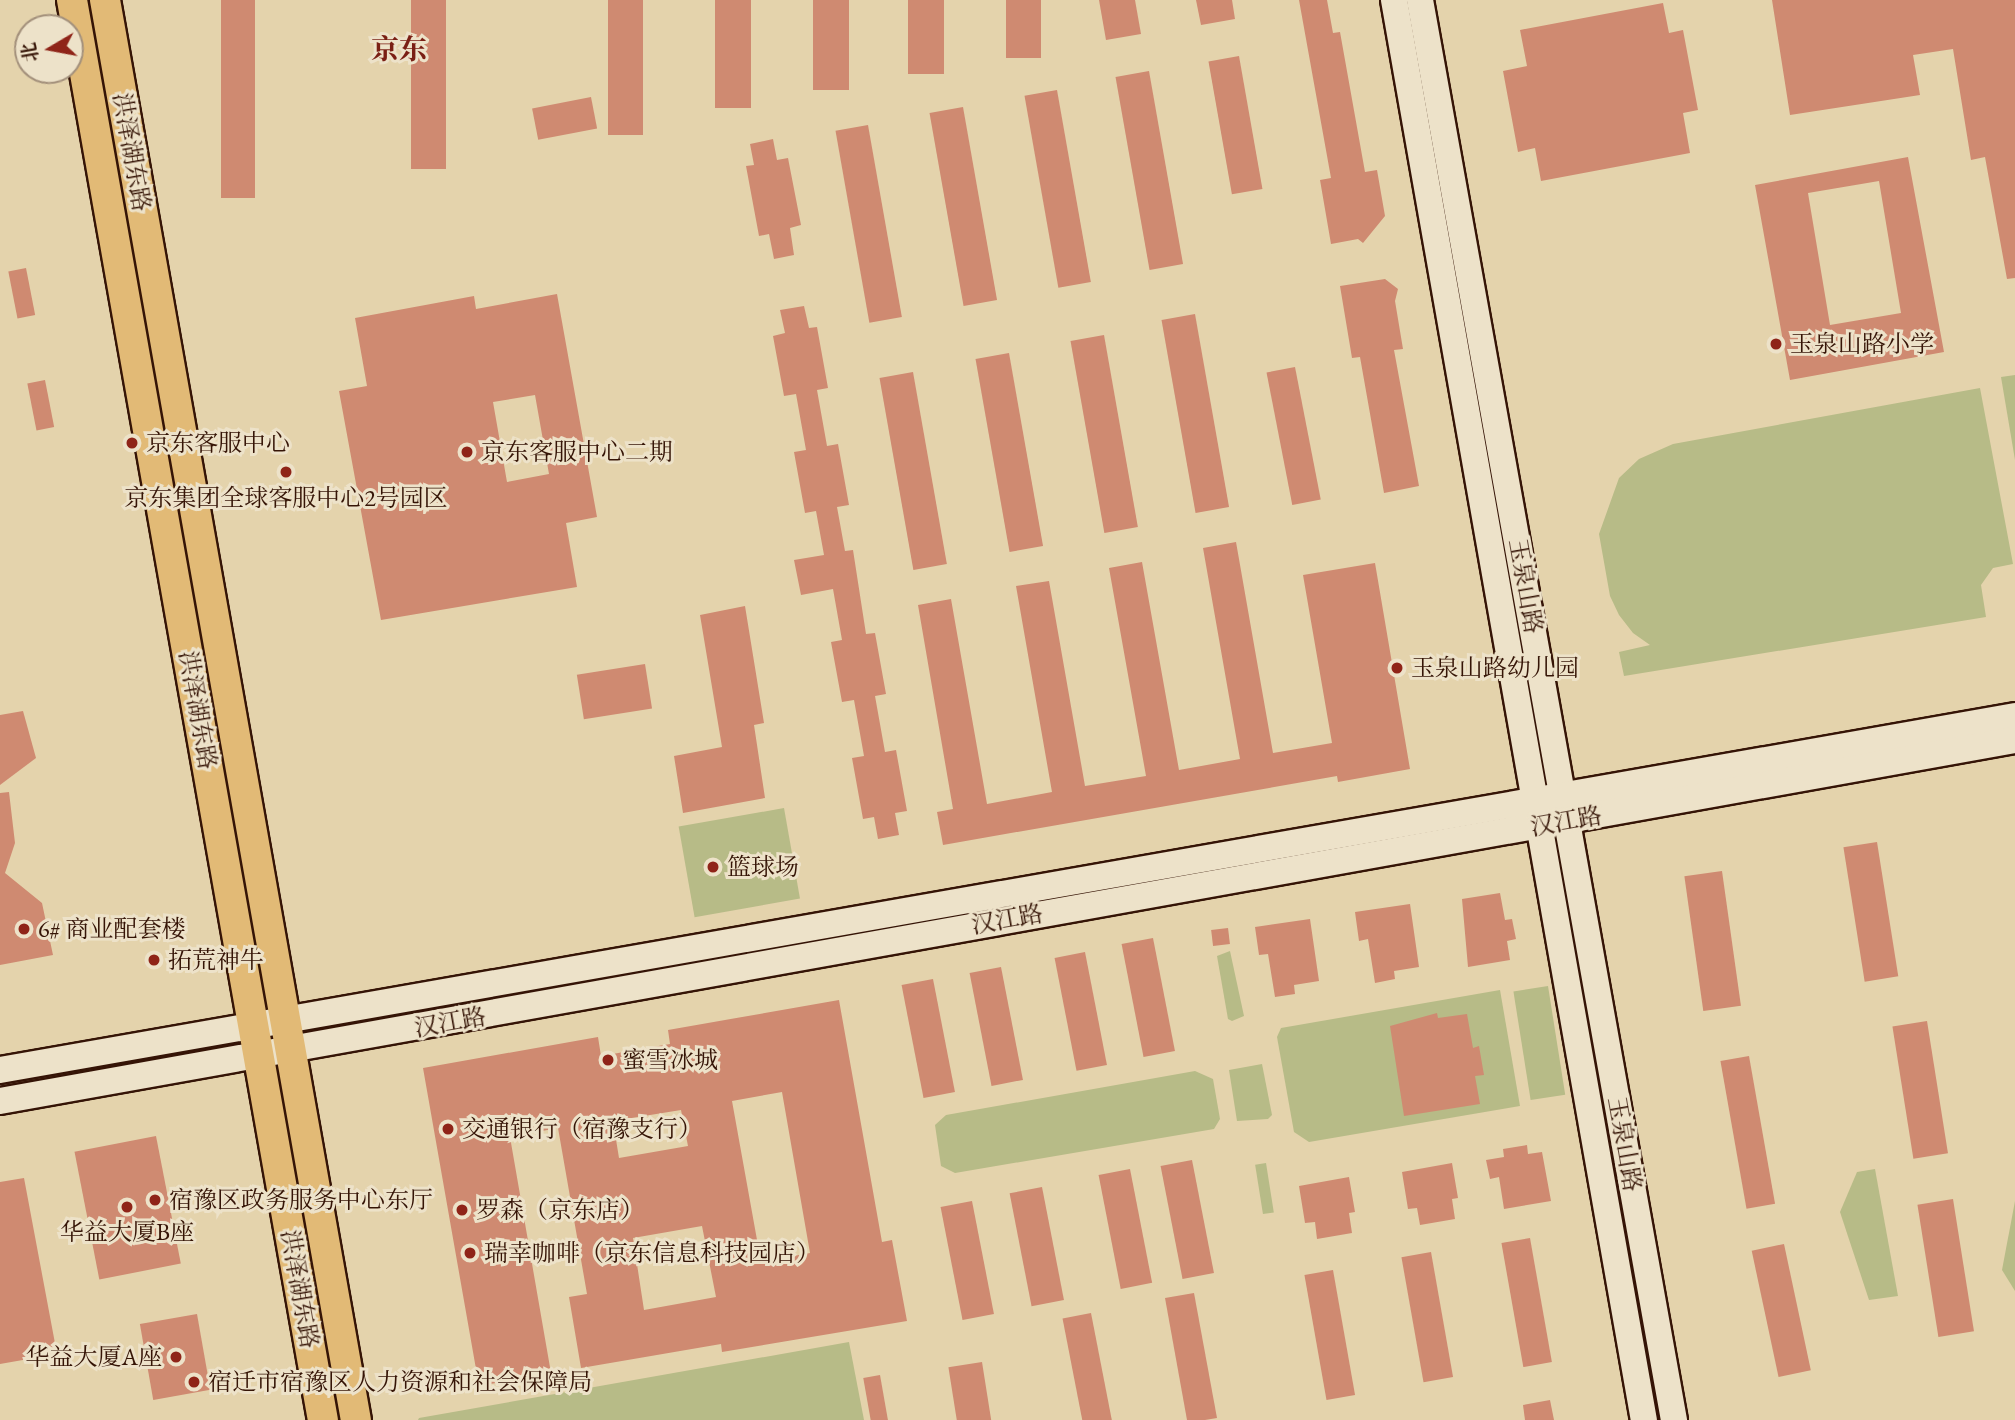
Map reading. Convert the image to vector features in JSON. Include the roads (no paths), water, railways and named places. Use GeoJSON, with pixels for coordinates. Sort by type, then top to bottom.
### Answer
{"type":"FeatureCollection","features":[{"type":"Feature","properties":{"kind":"main road","name":"洪泽湖东路"},"geometry":{"type":"LineString","coordinates":[[72,0],[323,1420]]}},
{"type":"Feature","properties":{"kind":"main road","name":"洪泽湖东路"},"geometry":{"type":"LineString","coordinates":[[105,0],[356,1420]]}},
{"type":"Feature","properties":{"kind":"street","name":"玉泉山路"},"geometry":{"type":"LineString","coordinates":[[1394,0],[1644,1420]]}},
{"type":"Feature","properties":{"kind":"street","name":"玉泉山路"},"geometry":{"type":"LineString","coordinates":[[1420,0],[1674,1420]]}},
{"type":"Feature","properties":{"kind":"street","name":"汉江路"},"geometry":{"type":"LineString","coordinates":[[0,1101],[291,1051],[1566,808],[2015,716]]}},
{"type":"Feature","properties":{"kind":"street","name":"汉江路"},"geometry":{"type":"LineString","coordinates":[[1566,808],[2015,740]]}},
{"type":"Feature","properties":{"kind":"street","name":"汉江路"},"geometry":{"type":"LineString","coordinates":[[0,1070],[1538,813]]}},
{"type":"Feature","properties":{"kind":"place","name":"玉泉山路小学"},"geometry":{"type":"Point","coordinates":[1776,344]}},
{"type":"Feature","properties":{"kind":"place","name":"京东客服中心"},"geometry":{"type":"Point","coordinates":[132,443]}},
{"type":"Feature","properties":{"kind":"place","name":"京东客服中心二期"},"geometry":{"type":"Point","coordinates":[467,452]}},
{"type":"Feature","properties":{"kind":"place","name":"京东集团全球客服中心2号园区"},"geometry":{"type":"Point","coordinates":[286,472]}},
{"type":"Feature","properties":{"kind":"place","name":"玉泉山路幼儿园"},"geometry":{"type":"Point","coordinates":[1397,668]}},
{"type":"Feature","properties":{"kind":"place","name":"篮球场"},"geometry":{"type":"Point","coordinates":[713,867]}},
{"type":"Feature","properties":{"kind":"place","name":"6# 商业配套楼"},"geometry":{"type":"Point","coordinates":[24,929]}},
{"type":"Feature","properties":{"kind":"place","name":"拓荒神牛"},"geometry":{"type":"Point","coordinates":[154,960]}},
{"type":"Feature","properties":{"kind":"place","name":"蜜雪冰城"},"geometry":{"type":"Point","coordinates":[608,1060]}},
{"type":"Feature","properties":{"kind":"place","name":"交通银行（宿豫支行）"},"geometry":{"type":"Point","coordinates":[448,1129]}},
{"type":"Feature","properties":{"kind":"place","name":"宿豫区政务服务中心东厅"},"geometry":{"type":"Point","coordinates":[155,1200]}},
{"type":"Feature","properties":{"kind":"place","name":"华益大厦B座"},"geometry":{"type":"Point","coordinates":[127,1207]}},
{"type":"Feature","properties":{"kind":"place","name":"罗森（京东店）"},"geometry":{"type":"Point","coordinates":[462,1210]}},
{"type":"Feature","properties":{"kind":"place","name":"瑞幸咖啡（京东信息科技园店）"},"geometry":{"type":"Point","coordinates":[470,1253]}},
{"type":"Feature","properties":{"kind":"place","name":"华益大厦A座"},"geometry":{"type":"Point","coordinates":[176,1357]}},
{"type":"Feature","properties":{"kind":"place","name":"宿迁市宿豫区人力资源和社会保障局"},"geometry":{"type":"Point","coordinates":[194,1382]}},
{"type":"Feature","properties":{"kind":"district","name":"京东"},"geometry":{"type":"Point","coordinates":[399,49]}}]}
